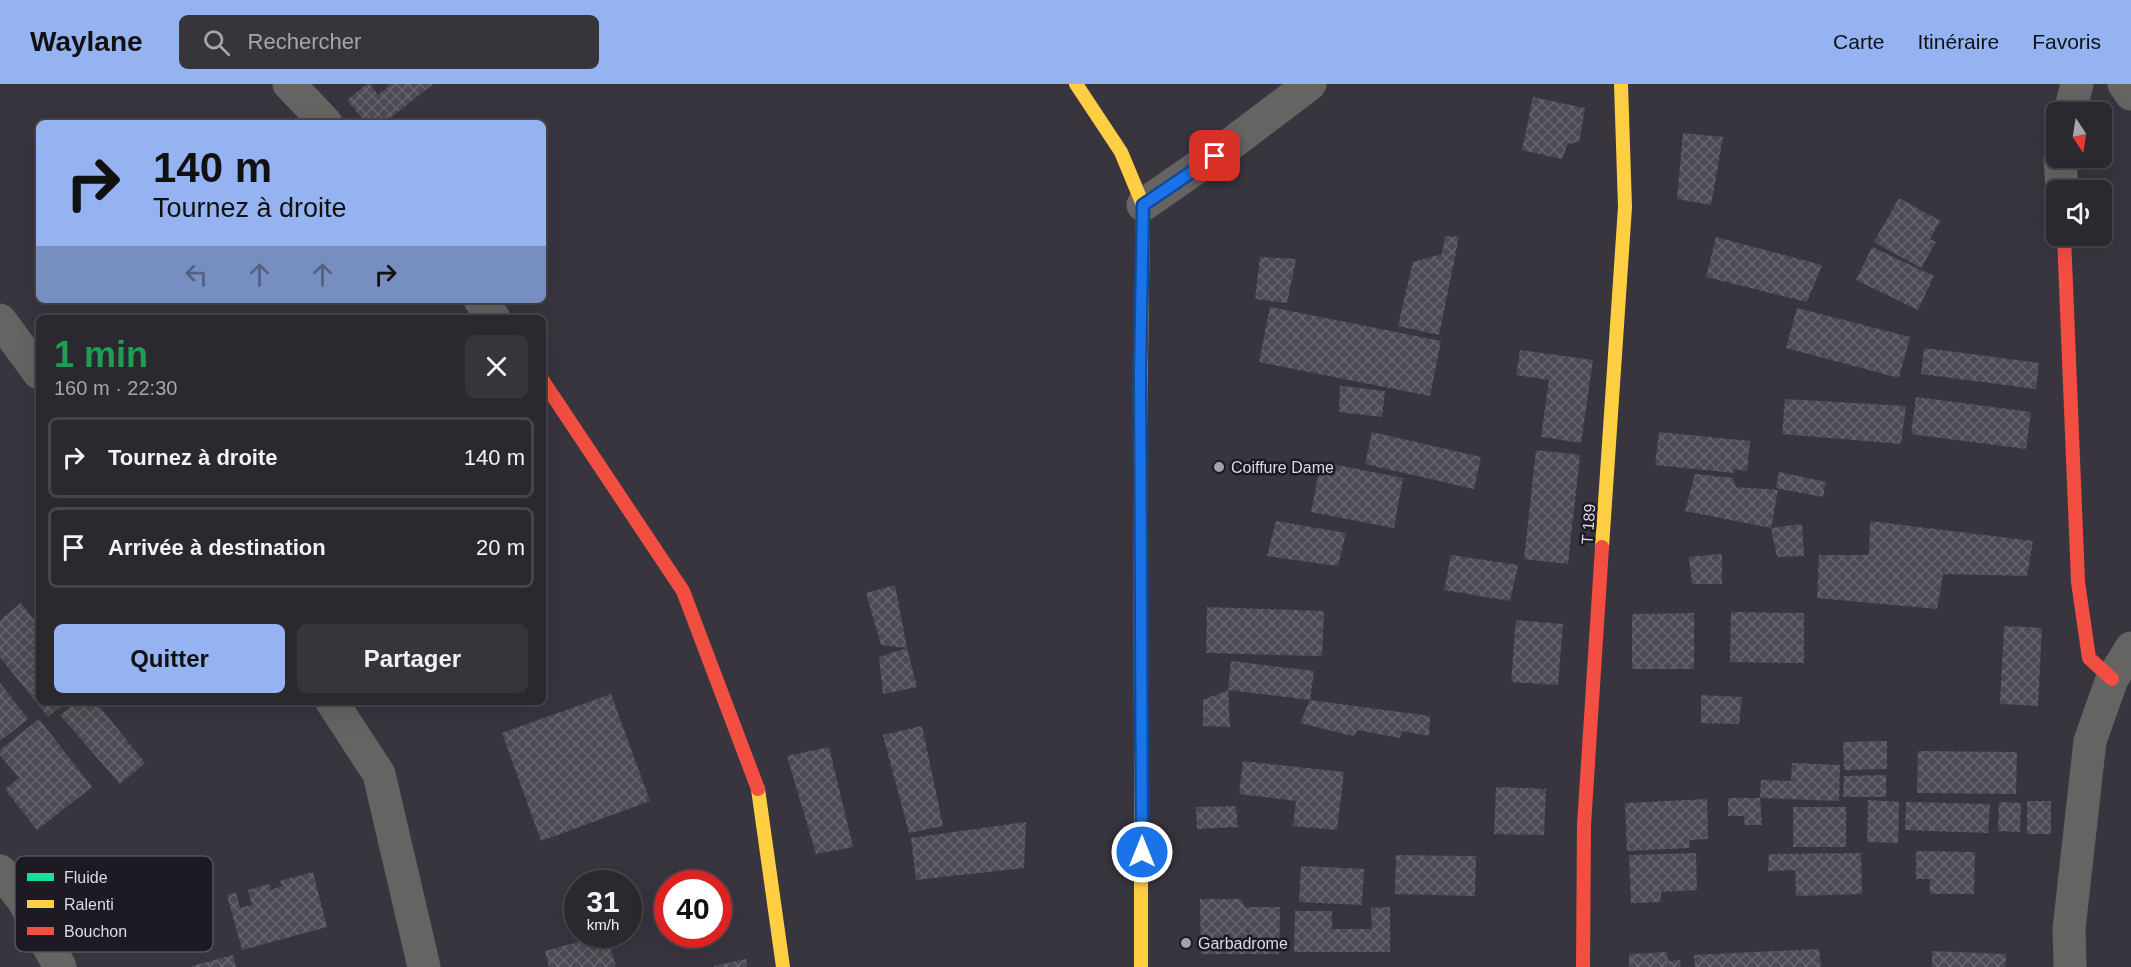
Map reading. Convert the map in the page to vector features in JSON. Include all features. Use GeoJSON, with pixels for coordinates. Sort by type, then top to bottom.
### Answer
{"type":"FeatureCollection","features":[{"type":"Feature","properties":{"kind":"street"},"geometry":{"type":"LineString","coordinates":[[289,84],[323,120]]}},
{"type":"Feature","properties":{"kind":"street"},"geometry":{"type":"LineString","coordinates":[[1076,84],[1121,152],[1143,205],[1140,372],[1142,967]]}},
{"type":"Feature","properties":{"kind":"street"},"geometry":{"type":"LineString","coordinates":[[1143,205],[1232,143],[1310,84]]}},
{"type":"Feature","properties":{"kind":"street","name":"T 189"},"geometry":{"type":"LineString","coordinates":[[1583,967],[1584,825],[1625,207],[1621,84]]}},
{"type":"Feature","properties":{"kind":"street"},"geometry":{"type":"LineString","coordinates":[[2072,102],[2077,84]]}},
{"type":"Feature","properties":{"kind":"street"},"geometry":{"type":"LineString","coordinates":[[2124,84],[2131,94]]}},
{"type":"Feature","properties":{"kind":"street"},"geometry":{"type":"LineString","coordinates":[[2064,246],[2078,582],[2089,658],[2112,680]]}},
{"type":"Feature","properties":{"kind":"street"},"geometry":{"type":"LineString","coordinates":[[482,303],[492,315]]}},
{"type":"Feature","properties":{"kind":"street"},"geometry":{"type":"LineString","coordinates":[[0,320],[36,369]]}},
{"type":"Feature","properties":{"kind":"street"},"geometry":{"type":"LineString","coordinates":[[546,386],[683,591],[758,786],[783,967]]}},
{"type":"Feature","properties":{"kind":"street"},"geometry":{"type":"LineString","coordinates":[[2070,967],[2069,929],[2090,741],[2112,680],[2131,648]]}},
{"type":"Feature","properties":{"kind":"street"},"geometry":{"type":"LineString","coordinates":[[334,705],[379,774],[424,967]]}},
{"type":"Feature","properties":{"kind":"street"},"geometry":{"type":"LineString","coordinates":[[0,871],[15,890]]}},
{"type":"Feature","properties":{"kind":"street"},"geometry":{"type":"LineString","coordinates":[[52,952],[60,967]]}},
{"type":"Feature","properties":{"kind":"building"},"geometry":{"type":"Polygon","coordinates":[[[367,84],[370,84],[378,95],[389,86],[388,84],[433,84],[388,120],[364,120],[347,100],[367,84]]]}},
{"type":"Feature","properties":{"kind":"building"},"geometry":{"type":"Polygon","coordinates":[[[1533,97],[1585,108],[1579,142],[1568,144],[1562,159],[1522,150],[1533,97]]]}},
{"type":"Feature","properties":{"kind":"building"},"geometry":{"type":"Polygon","coordinates":[[[1683,133],[1723,137],[1711,205],[1677,199],[1683,133]]]}},
{"type":"Feature","properties":{"kind":"building"},"geometry":{"type":"Polygon","coordinates":[[[1899,198],[1940,221],[1930,239],[1936,242],[1921,268],[1874,242],[1899,198]]]}},
{"type":"Feature","properties":{"kind":"building"},"geometry":{"type":"Polygon","coordinates":[[[1445,236],[1459,237],[1439,335],[1398,326],[1413,262],[1442,254],[1445,236]]]}},
{"type":"Feature","properties":{"kind":"building"},"geometry":{"type":"Polygon","coordinates":[[[1716,237],[1822,265],[1807,302],[1706,277],[1716,237]]]}},
{"type":"Feature","properties":{"kind":"building"},"geometry":{"type":"Polygon","coordinates":[[[1872,247],[1934,276],[1918,310],[1856,280],[1872,247]]]}},
{"type":"Feature","properties":{"kind":"building"},"geometry":{"type":"Polygon","coordinates":[[[1260,257],[1296,259],[1287,303],[1255,299],[1260,257]]]}},
{"type":"Feature","properties":{"kind":"building"},"geometry":{"type":"Polygon","coordinates":[[[1270,307],[1441,341],[1430,396],[1259,362],[1270,307]]]}},
{"type":"Feature","properties":{"kind":"building"},"geometry":{"type":"Polygon","coordinates":[[[1797,308],[1910,337],[1899,378],[1786,348],[1797,308]]]}},
{"type":"Feature","properties":{"kind":"building"},"geometry":{"type":"Polygon","coordinates":[[[1924,348],[2039,363],[2036,389],[1921,374],[1924,348]]]}},
{"type":"Feature","properties":{"kind":"building"},"geometry":{"type":"Polygon","coordinates":[[[1520,350],[1593,360],[1581,443],[1541,437],[1549,380],[1516,375],[1520,350]]]}},
{"type":"Feature","properties":{"kind":"building"},"geometry":{"type":"Polygon","coordinates":[[[1340,386],[1385,391],[1382,417],[1339,412],[1340,386]]]}},
{"type":"Feature","properties":{"kind":"building"},"geometry":{"type":"Polygon","coordinates":[[[1916,397],[2031,412],[2026,449],[1911,434],[1916,397]]]}},
{"type":"Feature","properties":{"kind":"building"},"geometry":{"type":"Polygon","coordinates":[[[1785,399],[1906,406],[1901,444],[1782,434],[1785,399]]]}},
{"type":"Feature","properties":{"kind":"building"},"geometry":{"type":"Polygon","coordinates":[[[1372,432],[1481,457],[1474,489],[1365,464],[1372,432]]]}},
{"type":"Feature","properties":{"kind":"building"},"geometry":{"type":"Polygon","coordinates":[[[1659,432],[1750,441],[1747,471],[1734,469],[1734,473],[1655,465],[1659,432]]]}},
{"type":"Feature","properties":{"kind":"building"},"geometry":{"type":"Polygon","coordinates":[[[1536,450],[1580,455],[1568,564],[1524,559],[1536,450]]]}},
{"type":"Feature","properties":{"kind":"building"},"geometry":{"type":"Polygon","coordinates":[[[1321,462],[1403,478],[1394,528],[1311,512],[1321,462]]]}},
{"type":"Feature","properties":{"kind":"building"},"geometry":{"type":"Polygon","coordinates":[[[1779,472],[1826,482],[1823,497],[1776,488],[1779,472]]]}},
{"type":"Feature","properties":{"kind":"building"},"geometry":{"type":"Polygon","coordinates":[[[1695,474],[1733,478],[1736,487],[1778,490],[1771,528],[1685,511],[1695,474]]]}},
{"type":"Feature","properties":{"kind":"building"},"geometry":{"type":"Polygon","coordinates":[[[1276,521],[1346,533],[1338,566],[1267,556],[1276,521]]]}},
{"type":"Feature","properties":{"kind":"building"},"geometry":{"type":"Polygon","coordinates":[[[1870,521],[2033,541],[2027,576],[1943,574],[1937,609],[1817,598],[1819,555],[1869,555],[1870,521]]]}},
{"type":"Feature","properties":{"kind":"building"},"geometry":{"type":"Polygon","coordinates":[[[1802,524],[1804,556],[1777,557],[1771,528],[1802,524]]]}},
{"type":"Feature","properties":{"kind":"building"},"geometry":{"type":"Polygon","coordinates":[[[1722,554],[1722,584],[1692,584],[1689,557],[1722,554]]]}},
{"type":"Feature","properties":{"kind":"building"},"geometry":{"type":"Polygon","coordinates":[[[1451,555],[1518,565],[1510,601],[1444,590],[1451,555]]]}},
{"type":"Feature","properties":{"kind":"building"},"geometry":{"type":"Polygon","coordinates":[[[895,585],[907,648],[881,645],[866,593],[895,585]]]}},
{"type":"Feature","properties":{"kind":"building"},"geometry":{"type":"Polygon","coordinates":[[[21,603],[36,622],[36,702],[0,657],[0,620],[21,603]]]}},
{"type":"Feature","properties":{"kind":"building"},"geometry":{"type":"Polygon","coordinates":[[[1207,607],[1324,611],[1322,656],[1206,653],[1207,607]]]}},
{"type":"Feature","properties":{"kind":"building"},"geometry":{"type":"Polygon","coordinates":[[[1731,612],[1804,613],[1804,663],[1730,662],[1731,612]]]}},
{"type":"Feature","properties":{"kind":"building"},"geometry":{"type":"Polygon","coordinates":[[[1694,613],[1694,669],[1632,669],[1632,614],[1694,613]]]}},
{"type":"Feature","properties":{"kind":"building"},"geometry":{"type":"Polygon","coordinates":[[[1516,620],[1563,624],[1558,685],[1511,682],[1516,620]]]}},
{"type":"Feature","properties":{"kind":"building"},"geometry":{"type":"Polygon","coordinates":[[[2004,626],[2042,628],[2038,706],[2000,704],[2004,626]]]}},
{"type":"Feature","properties":{"kind":"building"},"geometry":{"type":"Polygon","coordinates":[[[907,648],[917,687],[883,694],[879,657],[907,648]]]}},
{"type":"Feature","properties":{"kind":"building"},"geometry":{"type":"Polygon","coordinates":[[[1231,661],[1314,671],[1310,700],[1228,690],[1231,661]]]}},
{"type":"Feature","properties":{"kind":"building"},"geometry":{"type":"Polygon","coordinates":[[[0,683],[28,719],[0,741],[0,683]]]}},
{"type":"Feature","properties":{"kind":"building"},"geometry":{"type":"Polygon","coordinates":[[[1228,690],[1230,727],[1203,726],[1203,700],[1228,690]]]}},
{"type":"Feature","properties":{"kind":"building"},"geometry":{"type":"Polygon","coordinates":[[[611,694],[650,801],[541,841],[502,733],[611,694]]]}},
{"type":"Feature","properties":{"kind":"building"},"geometry":{"type":"Polygon","coordinates":[[[1701,695],[1742,697],[1739,724],[1701,723],[1701,695]]]}},
{"type":"Feature","properties":{"kind":"building"},"geometry":{"type":"Polygon","coordinates":[[[1310,700],[1430,716],[1429,736],[1403,731],[1399,738],[1358,730],[1353,736],[1300,723],[1310,700]]]}},
{"type":"Feature","properties":{"kind":"building"},"geometry":{"type":"Polygon","coordinates":[[[38,705],[63,705],[48,717],[38,705]]]}},
{"type":"Feature","properties":{"kind":"building"},"geometry":{"type":"Polygon","coordinates":[[[72,705],[98,705],[145,763],[120,784],[60,715],[72,705]]]}},
{"type":"Feature","properties":{"kind":"building"},"geometry":{"type":"Polygon","coordinates":[[[39,719],[92,787],[37,830],[5,789],[19,778],[0,755],[0,750],[39,719]]]}},
{"type":"Feature","properties":{"kind":"building"},"geometry":{"type":"Polygon","coordinates":[[[922,726],[943,826],[909,833],[883,735],[922,726]]]}},
{"type":"Feature","properties":{"kind":"building"},"geometry":{"type":"Polygon","coordinates":[[[1887,741],[1887,769],[1844,770],[1843,742],[1887,741]]]}},
{"type":"Feature","properties":{"kind":"building"},"geometry":{"type":"Polygon","coordinates":[[[829,747],[853,847],[816,854],[787,756],[829,747]]]}},
{"type":"Feature","properties":{"kind":"building"},"geometry":{"type":"Polygon","coordinates":[[[1918,751],[2017,752],[2016,794],[1917,793],[1918,751]]]}},
{"type":"Feature","properties":{"kind":"building"},"geometry":{"type":"Polygon","coordinates":[[[1243,761],[1344,772],[1337,830],[1293,826],[1296,801],[1239,794],[1243,761]]]}},
{"type":"Feature","properties":{"kind":"building"},"geometry":{"type":"Polygon","coordinates":[[[1792,763],[1840,765],[1839,801],[1760,798],[1761,780],[1791,781],[1792,763]]]}},
{"type":"Feature","properties":{"kind":"building"},"geometry":{"type":"Polygon","coordinates":[[[1886,775],[1886,797],[1843,797],[1844,776],[1886,775]]]}},
{"type":"Feature","properties":{"kind":"building"},"geometry":{"type":"Polygon","coordinates":[[[1496,787],[1546,789],[1544,835],[1494,834],[1496,787]]]}},
{"type":"Feature","properties":{"kind":"building"},"geometry":{"type":"Polygon","coordinates":[[[1728,798],[1760,798],[1762,825],[1745,825],[1744,816],[1728,816],[1728,798]]]}},
{"type":"Feature","properties":{"kind":"building"},"geometry":{"type":"Polygon","coordinates":[[[1707,799],[1708,839],[1689,840],[1690,848],[1627,851],[1625,803],[1707,799]]]}},
{"type":"Feature","properties":{"kind":"building"},"geometry":{"type":"Polygon","coordinates":[[[1868,800],[1899,802],[1898,843],[1867,842],[1868,800]]]}},
{"type":"Feature","properties":{"kind":"building"},"geometry":{"type":"Polygon","coordinates":[[[2027,801],[2051,801],[2051,834],[2027,834],[2027,801]]]}},
{"type":"Feature","properties":{"kind":"building"},"geometry":{"type":"Polygon","coordinates":[[[1906,802],[1990,804],[1988,833],[1905,830],[1906,802]]]}},
{"type":"Feature","properties":{"kind":"building"},"geometry":{"type":"Polygon","coordinates":[[[1999,802],[2021,803],[2020,832],[1998,831],[1999,802]]]}},
{"type":"Feature","properties":{"kind":"building"},"geometry":{"type":"Polygon","coordinates":[[[1236,806],[1238,827],[1197,829],[1196,807],[1236,806]]]}},
{"type":"Feature","properties":{"kind":"building"},"geometry":{"type":"Polygon","coordinates":[[[1793,807],[1846,807],[1846,847],[1793,847],[1793,807]]]}},
{"type":"Feature","properties":{"kind":"building"},"geometry":{"type":"Polygon","coordinates":[[[1026,822],[1024,868],[916,880],[911,838],[1026,822]]]}},
{"type":"Feature","properties":{"kind":"building"},"geometry":{"type":"Polygon","coordinates":[[[1916,851],[1975,852],[1974,894],[1930,894],[1930,879],[1916,879],[1916,851]]]}},
{"type":"Feature","properties":{"kind":"building"},"geometry":{"type":"Polygon","coordinates":[[[1696,853],[1697,890],[1661,892],[1661,902],[1631,903],[1629,855],[1696,853]]]}},
{"type":"Feature","properties":{"kind":"building"},"geometry":{"type":"Polygon","coordinates":[[[1861,853],[1862,894],[1796,896],[1795,870],[1768,871],[1769,854],[1861,853]]]}},
{"type":"Feature","properties":{"kind":"building"},"geometry":{"type":"Polygon","coordinates":[[[1396,855],[1476,856],[1475,896],[1395,894],[1396,855]]]}},
{"type":"Feature","properties":{"kind":"building"},"geometry":{"type":"Polygon","coordinates":[[[1301,866],[1364,869],[1362,905],[1299,902],[1301,866]]]}},
{"type":"Feature","properties":{"kind":"building"},"geometry":{"type":"Polygon","coordinates":[[[313,872],[327,927],[242,950],[227,895],[236,893],[240,908],[252,905],[248,890],[270,884],[271,890],[282,886],[280,881],[313,872]]]}},
{"type":"Feature","properties":{"kind":"building"},"geometry":{"type":"Polygon","coordinates":[[[1200,899],[1240,899],[1245,907],[1280,907],[1279,954],[1201,954],[1200,899]]]}},
{"type":"Feature","properties":{"kind":"building"},"geometry":{"type":"Polygon","coordinates":[[[1390,907],[1390,952],[1294,952],[1295,911],[1332,911],[1332,929],[1372,929],[1371,908],[1390,907]]]}},
{"type":"Feature","properties":{"kind":"building"},"geometry":{"type":"Polygon","coordinates":[[[564,946],[564,948],[611,948],[616,967],[549,967],[545,951],[564,946]]]}},
{"type":"Feature","properties":{"kind":"building"},"geometry":{"type":"Polygon","coordinates":[[[1819,949],[1821,967],[1695,967],[1694,955],[1819,949]]]}},
{"type":"Feature","properties":{"kind":"building"},"geometry":{"type":"Polygon","coordinates":[[[1932,951],[2006,954],[2005,967],[1932,967],[1932,951]]]}},
{"type":"Feature","properties":{"kind":"building"},"geometry":{"type":"Polygon","coordinates":[[[1667,952],[1668,961],[1680,960],[1681,967],[1629,967],[1629,954],[1667,952]]]}},
{"type":"Feature","properties":{"kind":"building"},"geometry":{"type":"Polygon","coordinates":[[[233,955],[236,967],[192,967],[192,966],[233,955]]]}},
{"type":"Feature","properties":{"kind":"building"},"geometry":{"type":"Polygon","coordinates":[[[746,959],[747,967],[714,967],[714,966],[746,959]]]}},
{"type":"Feature","properties":{"kind":"traffic: fast"},"geometry":{"type":"LineString","coordinates":[[1140,435],[1141,751]]}},
{"type":"Feature","properties":{"kind":"traffic: slow"},"geometry":{"type":"LineString","coordinates":[[1076,84],[1121,152],[1143,205],[1140,435]]}},
{"type":"Feature","properties":{"kind":"traffic: slow"},"geometry":{"type":"LineString","coordinates":[[1602,547],[1625,207],[1621,84]]}},
{"type":"Feature","properties":{"kind":"traffic: slow"},"geometry":{"type":"LineString","coordinates":[[1141,751],[1141,967]]}},
{"type":"Feature","properties":{"kind":"traffic: slow"},"geometry":{"type":"LineString","coordinates":[[758,789],[783,967]]}},
{"type":"Feature","properties":{"kind":"traffic: jam"},"geometry":{"type":"LineString","coordinates":[[2064,246],[2078,582],[2089,658],[2112,679]]}},
{"type":"Feature","properties":{"kind":"traffic: jam"},"geometry":{"type":"LineString","coordinates":[[546,386],[683,591],[758,789]]}},
{"type":"Feature","properties":{"kind":"traffic: jam"},"geometry":{"type":"LineString","coordinates":[[1583,967],[1584,825],[1602,547]]}},
{"type":"Feature","properties":{"kind":"place","name":"Coiffure Dame"},"geometry":{"type":"Point","coordinates":[1219,467]}},
{"type":"Feature","properties":{"kind":"place","name":"Garbadrome"},"geometry":{"type":"Point","coordinates":[1186,943]}},
{"type":"Feature","properties":{"kind":"route"},"geometry":{"type":"LineString","coordinates":[[1142,852],[1140,372],[1143,205],[1215,156]]}}]}
